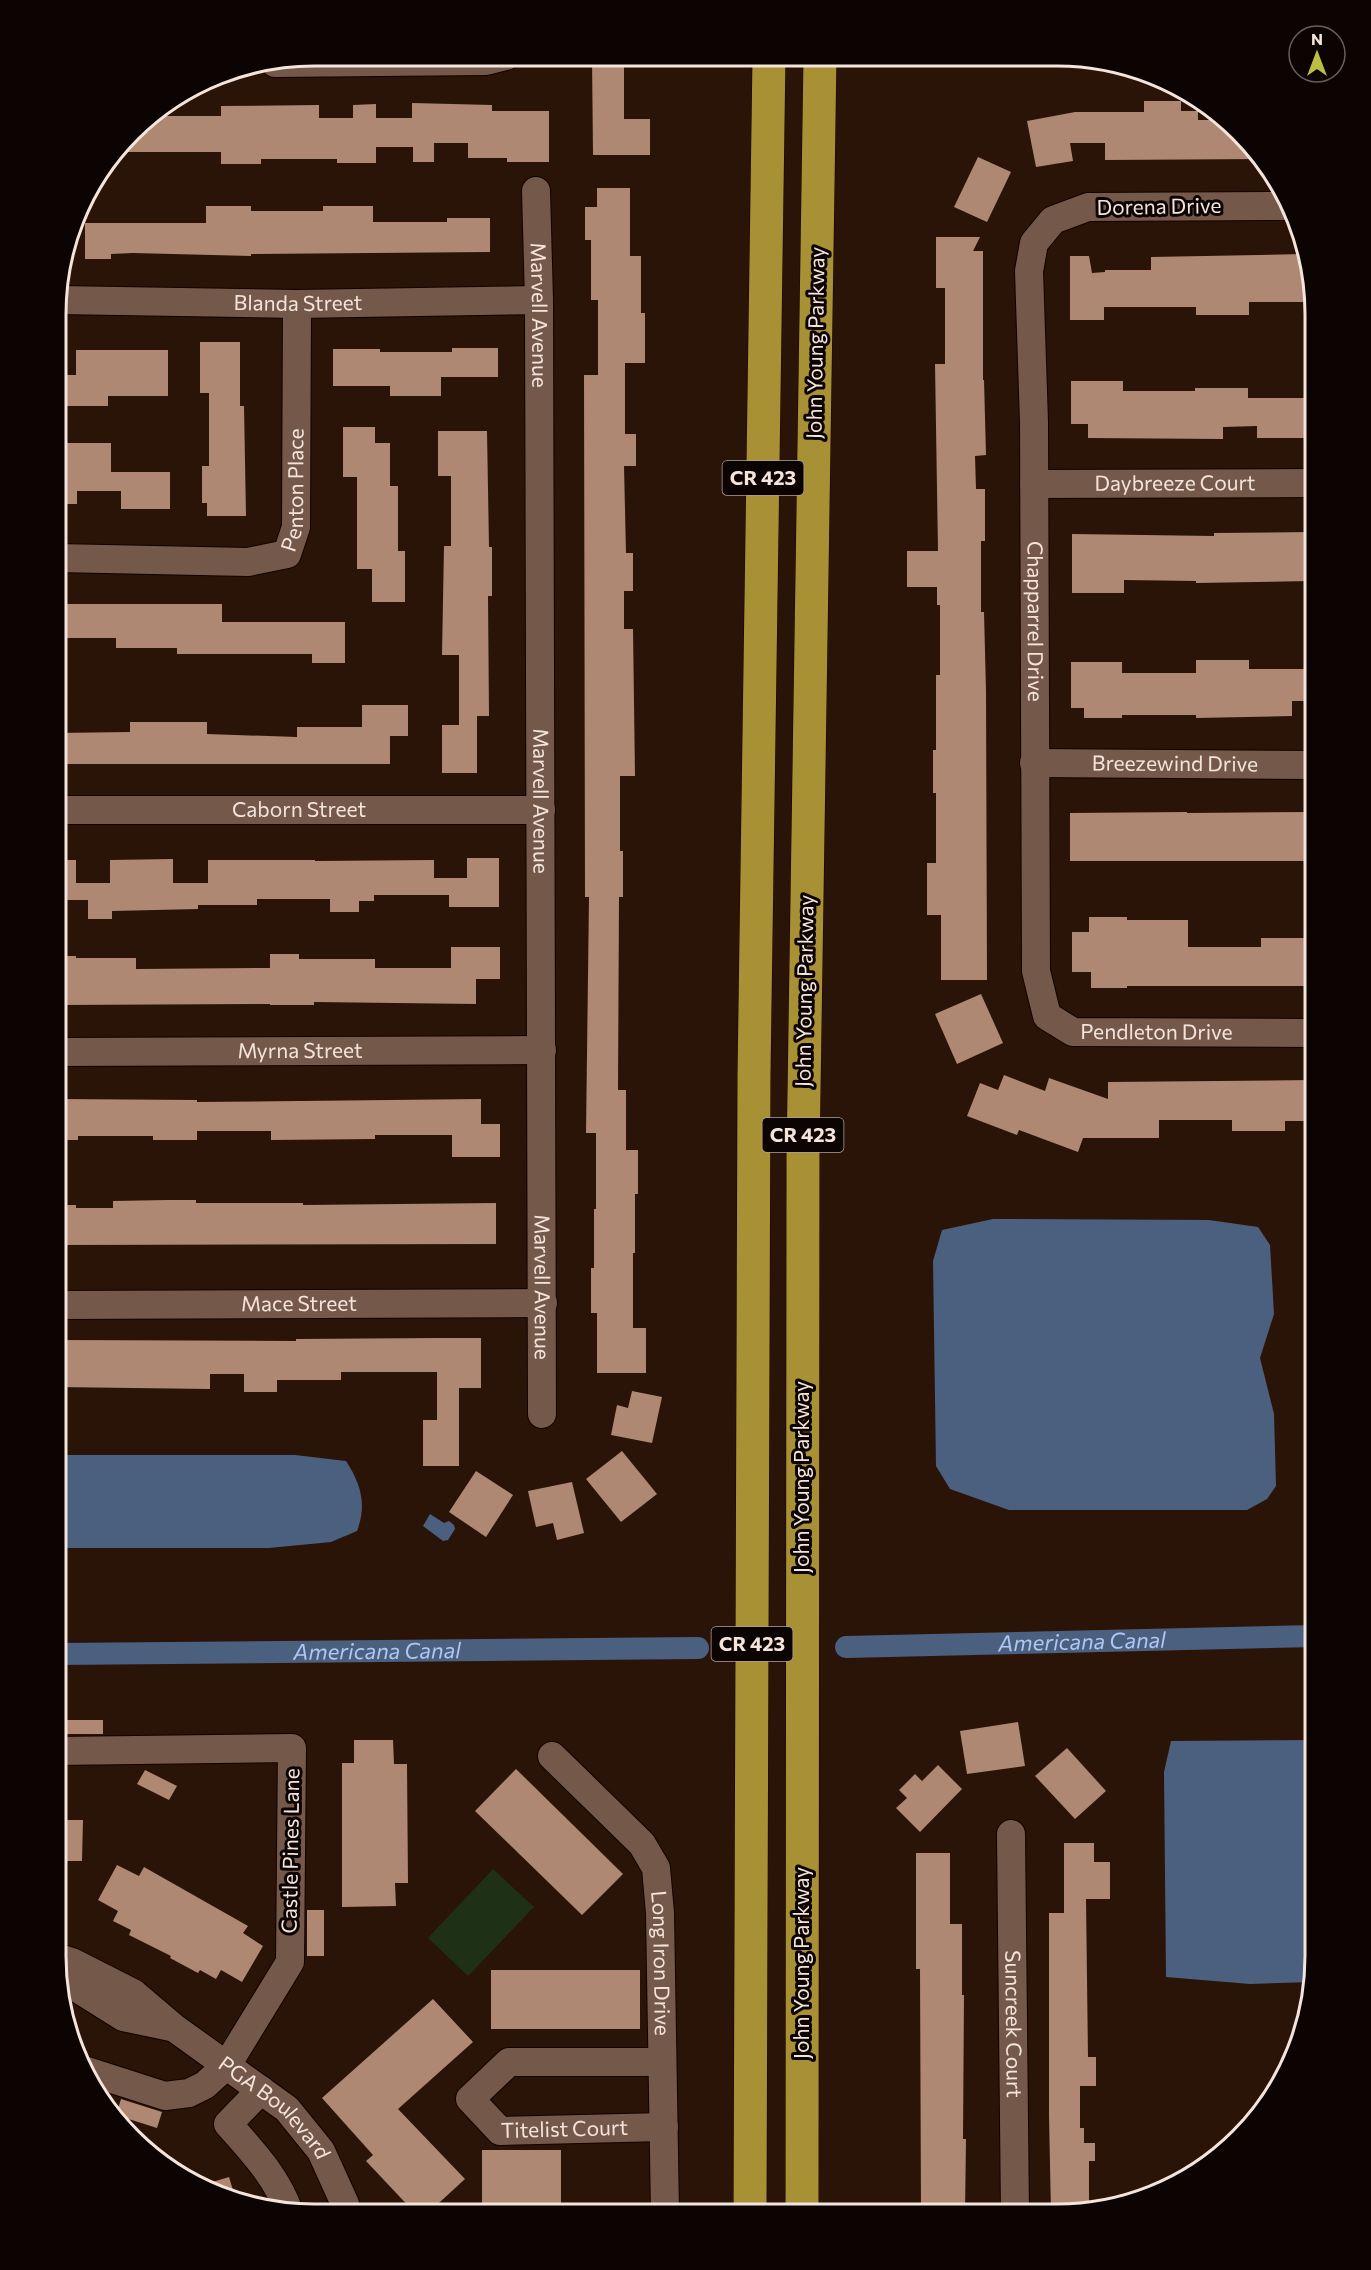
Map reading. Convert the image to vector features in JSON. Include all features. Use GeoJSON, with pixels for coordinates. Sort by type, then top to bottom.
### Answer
{"type":"FeatureCollection","features":[{"type":"Feature","properties":{"kind":"highway","name":"CR 423"},"geometry":{"type":"LineString","coordinates":[[750,2204],[754,1074],[769,66]]}},
{"type":"Feature","properties":{"kind":"highway","name":"John Young Parkway"},"geometry":{"type":"LineString","coordinates":[[802,2204],[803,1157],[820,66]]}},
{"type":"Feature","properties":{"kind":"highway"},"geometry":{"type":"LineString","coordinates":[[754,1074],[777,1131],[790,1148],[803,1157]]}},
{"type":"Feature","properties":{"kind":"street","name":"Marvell Avenue"},"geometry":{"type":"LineString","coordinates":[[536,191],[539,300],[542,1414]]}},
{"type":"Feature","properties":{"kind":"street","name":"Dorena Drive"},"geometry":{"type":"LineString","coordinates":[[1029,271],[1034,243],[1053,220],[1088,207],[1280,206]]}},
{"type":"Feature","properties":{"kind":"street","name":"Chapparrel Drive"},"geometry":{"type":"LineString","coordinates":[[1029,271],[1034,484],[1036,971]]}},
{"type":"Feature","properties":{"kind":"street","name":"Blanda Street"},"geometry":{"type":"LineString","coordinates":[[67,300],[297,304],[539,300]]}},
{"type":"Feature","properties":{"kind":"street","name":"Penton Place"},"geometry":{"type":"LineString","coordinates":[[66,558],[248,562],[287,554],[296,527],[297,304]]}},
{"type":"Feature","properties":{"kind":"street","name":"Daybreeze Court"},"geometry":{"type":"LineString","coordinates":[[1034,484],[1305,483]]}},
{"type":"Feature","properties":{"kind":"street","name":"Breezewind Drive"},"geometry":{"type":"LineString","coordinates":[[1034,763],[1305,765]]}},
{"type":"Feature","properties":{"kind":"street","name":"Caborn Street"},"geometry":{"type":"LineString","coordinates":[[66,810],[541,810]]}},
{"type":"Feature","properties":{"kind":"street","name":"Pendleton Drive"},"geometry":{"type":"LineString","coordinates":[[1036,971],[1047,1016],[1073,1032],[1305,1033]]}},
{"type":"Feature","properties":{"kind":"street","name":"Myrna Street"},"geometry":{"type":"LineString","coordinates":[[66,1053],[542,1050]]}},
{"type":"Feature","properties":{"kind":"street","name":"Mace Street"},"geometry":{"type":"LineString","coordinates":[[66,1305],[543,1304]]}},
{"type":"Feature","properties":{"kind":"street","name":"Castle Pines Lane"},"geometry":{"type":"LineString","coordinates":[[66,1751],[292,1748],[290,1962],[227,2065]]}},
{"type":"Feature","properties":{"kind":"street","name":"Long Iron Drive"},"geometry":{"type":"LineString","coordinates":[[552,1756],[642,1845],[656,1868],[660,1913],[665,2204]]}},
{"type":"Feature","properties":{"kind":"street","name":"Suncreek Court"},"geometry":{"type":"LineString","coordinates":[[1011,1834],[1015,2204]]}},
{"type":"Feature","properties":{"kind":"street","name":"PGA Boulevard"},"geometry":{"type":"LineString","coordinates":[[66,1960],[133,1993],[173,2027],[287,2109],[321,2151],[345,2204]]}},
{"type":"Feature","properties":{"kind":"street","name":"PGA Boulevard"},"geometry":{"type":"LineString","coordinates":[[68,1984],[123,2017],[173,2027]]}},
{"type":"Feature","properties":{"kind":"street","name":"Titelist Court"},"geometry":{"type":"LineString","coordinates":[[662,2062],[509,2062],[470,2099],[500,2131],[664,2127]]}},
{"type":"Feature","properties":{"kind":"street"},"geometry":{"type":"LineString","coordinates":[[96,2074],[165,2096],[189,2093],[205,2085],[227,2065]]}},
{"type":"Feature","properties":{"kind":"street"},"geometry":{"type":"LineString","coordinates":[[261,2090],[228,2124],[266,2169],[283,2193],[286,2202]]}},
{"type":"Feature","properties":{"kind":"green space"},"geometry":{"type":"Polygon","coordinates":[[[493,1869],[534,1907],[468,1976],[428,1938],[493,1869]]]}},
{"type":"Feature","properties":{"kind":"water"},"geometry":{"type":"Polygon","coordinates":[[[993,1219],[1209,1220],[1258,1227],[1270,1245],[1274,1314],[1260,1358],[1274,1414],[1276,1486],[1267,1499],[1247,1510],[1009,1510],[950,1489],[936,1466],[933,1261],[942,1230],[993,1219]]]}},
{"type":"Feature","properties":{"kind":"water"},"geometry":{"type":"Polygon","coordinates":[[[66,1455],[295,1455],[346,1461],[359,1486],[361,1495],[362,1512],[357,1531],[331,1542],[269,1548],[66,1548],[66,1455]]]}},
{"type":"Feature","properties":{"kind":"water"},"geometry":{"type":"Polygon","coordinates":[[[430,1514],[444,1523],[449,1521],[454,1525],[455,1529],[448,1540],[443,1541],[423,1526],[430,1514]]]}},
{"type":"Feature","properties":{"kind":"water"},"geometry":{"type":"Polygon","coordinates":[[[1305,1740],[1303,1982],[1250,1984],[1166,1977],[1164,1772],[1171,1741],[1305,1740]]]}},
{"type":"Feature","properties":{"kind":"building"},"geometry":{"type":"Polygon","coordinates":[[[592,66],[624,66],[624,119],[650,119],[650,155],[593,155],[592,66]]]}},
{"type":"Feature","properties":{"kind":"building"},"geometry":{"type":"Polygon","coordinates":[[[1144,101],[1181,101],[1181,111],[1198,111],[1198,120],[1212,120],[1251,159],[1105,160],[1105,143],[1070,143],[1073,161],[1036,167],[1027,121],[1075,112],[1144,112],[1144,101]]]}},
{"type":"Feature","properties":{"kind":"building"},"geometry":{"type":"Polygon","coordinates":[[[412,103],[492,105],[492,111],[549,111],[549,162],[507,162],[507,158],[468,158],[468,143],[434,143],[434,162],[413,162],[413,147],[376,147],[376,163],[337,163],[337,159],[261,159],[261,164],[221,164],[221,152],[125,152],[164,116],[221,116],[221,106],[319,105],[319,118],[353,118],[353,105],[376,104],[376,118],[412,118],[412,103]]]}},
{"type":"Feature","properties":{"kind":"building"},"geometry":{"type":"Polygon","coordinates":[[[978,157],[1011,172],[987,222],[954,207],[978,157]]]}},
{"type":"Feature","properties":{"kind":"building"},"geometry":{"type":"Polygon","coordinates":[[[597,188],[630,188],[630,256],[641,256],[641,313],[645,313],[645,363],[625,363],[625,434],[636,434],[636,466],[624,466],[626,553],[633,553],[633,591],[624,591],[624,629],[633,629],[635,776],[620,776],[620,851],[623,851],[623,897],[619,897],[618,1090],[626,1090],[626,1150],[638,1150],[638,1194],[635,1194],[635,1253],[633,1253],[633,1328],[646,1328],[646,1373],[597,1373],[597,1313],[591,1313],[591,1268],[594,1268],[594,1209],[596,1209],[596,1133],[586,1133],[589,897],[585,897],[584,375],[598,375],[598,300],[591,300],[591,240],[585,240],[585,207],[597,207],[597,188]]]}},
{"type":"Feature","properties":{"kind":"building"},"geometry":{"type":"Polygon","coordinates":[[[206,206],[251,206],[251,211],[323,211],[323,206],[373,206],[373,222],[447,222],[447,218],[490,218],[490,252],[251,254],[251,256],[133,253],[111,254],[111,259],[85,259],[85,223],[206,223],[206,206]]]}},
{"type":"Feature","properties":{"kind":"building"},"geometry":{"type":"Polygon","coordinates":[[[936,237],[980,237],[973,251],[983,251],[983,380],[986,455],[975,456],[976,489],[985,489],[985,541],[981,541],[981,612],[984,612],[986,691],[987,980],[941,980],[941,915],[927,915],[927,863],[936,863],[936,793],[933,793],[933,750],[936,750],[936,675],[940,675],[940,605],[937,605],[937,587],[907,587],[907,551],[938,551],[935,364],[945,364],[945,288],[936,288],[936,237]]]}},
{"type":"Feature","properties":{"kind":"building"},"geometry":{"type":"Polygon","coordinates":[[[1298,254],[1304,302],[1249,302],[1249,315],[1196,315],[1196,307],[1104,307],[1104,320],[1070,320],[1070,256],[1089,256],[1092,273],[1105,272],[1105,270],[1151,270],[1151,257],[1298,254]]]}},
{"type":"Feature","properties":{"kind":"building"},"geometry":{"type":"Polygon","coordinates":[[[200,342],[240,342],[240,406],[244,406],[246,516],[207,516],[207,503],[202,503],[202,466],[209,466],[209,393],[200,393],[200,342]]]}},
{"type":"Feature","properties":{"kind":"building"},"geometry":{"type":"Polygon","coordinates":[[[452,348],[498,348],[498,377],[441,377],[441,396],[390,396],[390,386],[333,386],[333,349],[380,349],[380,352],[452,352],[452,348]]]}},
{"type":"Feature","properties":{"kind":"building"},"geometry":{"type":"Polygon","coordinates":[[[76,350],[168,350],[168,396],[108,396],[108,406],[66,406],[66,375],[76,375],[76,350]]]}},
{"type":"Feature","properties":{"kind":"building"},"geometry":{"type":"Polygon","coordinates":[[[1071,381],[1123,381],[1123,391],[1248,388],[1248,398],[1305,398],[1305,438],[1257,438],[1257,426],[1223,427],[1223,439],[1088,438],[1088,424],[1071,424],[1071,381]]]}},
{"type":"Feature","properties":{"kind":"building"},"geometry":{"type":"Polygon","coordinates":[[[343,427],[375,427],[375,443],[390,443],[390,486],[398,486],[398,551],[405,551],[405,602],[372,602],[372,569],[357,569],[357,477],[343,477],[343,427]]]}},
{"type":"Feature","properties":{"kind":"building"},"geometry":{"type":"Polygon","coordinates":[[[438,431],[487,431],[489,547],[492,547],[492,596],[488,596],[489,716],[477,716],[477,773],[442,773],[442,725],[459,725],[459,655],[442,655],[444,546],[451,546],[451,476],[438,476],[438,431]]]}},
{"type":"Feature","properties":{"kind":"building"},"geometry":{"type":"Polygon","coordinates":[[[66,443],[111,443],[111,472],[170,472],[170,509],[121,509],[121,491],[77,491],[77,504],[66,504],[66,443]]]}},
{"type":"Feature","properties":{"kind":"building"},"geometry":{"type":"Polygon","coordinates":[[[1305,532],[1305,581],[1196,583],[1196,581],[1124,580],[1124,593],[1072,593],[1072,534],[1214,536],[1214,533],[1305,532]]]}},
{"type":"Feature","properties":{"kind":"building"},"geometry":{"type":"Polygon","coordinates":[[[66,604],[222,604],[222,622],[345,622],[345,663],[312,663],[312,654],[177,654],[177,648],[116,648],[116,638],[66,638],[66,604]]]}},
{"type":"Feature","properties":{"kind":"building"},"geometry":{"type":"Polygon","coordinates":[[[1196,660],[1249,660],[1249,669],[1305,669],[1305,701],[1292,701],[1292,716],[1196,718],[1196,715],[1122,715],[1122,718],[1084,718],[1084,708],[1071,708],[1071,662],[1122,662],[1122,673],[1196,673],[1196,660]]]}},
{"type":"Feature","properties":{"kind":"building"},"geometry":{"type":"Polygon","coordinates":[[[362,705],[408,705],[408,736],[390,736],[390,764],[66,764],[66,733],[130,732],[130,722],[207,722],[207,734],[297,737],[297,727],[362,727],[362,705]]]}},
{"type":"Feature","properties":{"kind":"building"},"geometry":{"type":"Polygon","coordinates":[[[1305,812],[1305,861],[1070,861],[1070,813],[1305,812]]]}},
{"type":"Feature","properties":{"kind":"building"},"geometry":{"type":"Polygon","coordinates":[[[467,858],[499,858],[499,907],[449,907],[449,895],[374,895],[374,901],[359,901],[359,912],[330,912],[330,899],[257,899],[257,905],[198,905],[198,909],[112,911],[112,919],[88,919],[88,900],[66,900],[66,860],[76,860],[76,883],[110,883],[110,860],[173,859],[173,883],[208,883],[208,860],[434,860],[434,878],[467,878],[467,858]]]}},
{"type":"Feature","properties":{"kind":"building"},"geometry":{"type":"Polygon","coordinates":[[[1089,917],[1127,917],[1127,920],[1188,920],[1188,947],[1261,947],[1261,938],[1305,938],[1305,986],[1091,988],[1091,972],[1072,972],[1072,932],[1089,932],[1089,917]]]}},
{"type":"Feature","properties":{"kind":"building"},"geometry":{"type":"Polygon","coordinates":[[[451,947],[500,947],[500,979],[476,979],[476,1004],[314,1002],[314,1005],[66,1005],[66,956],[136,958],[136,969],[270,968],[270,954],[299,954],[299,959],[375,959],[375,968],[451,968],[451,947]]]}},
{"type":"Feature","properties":{"kind":"building"},"geometry":{"type":"Polygon","coordinates":[[[981,994],[1003,1043],[957,1064],[935,1014],[981,994]]]}},
{"type":"Feature","properties":{"kind":"building"},"geometry":{"type":"Polygon","coordinates":[[[1004,1075],[1045,1091],[1049,1078],[1108,1099],[1108,1082],[1305,1080],[1305,1121],[1285,1121],[1285,1131],[1232,1131],[1232,1120],[1159,1120],[1159,1138],[1083,1138],[1078,1152],[1019,1130],[1017,1135],[967,1116],[980,1083],[998,1090],[1004,1075]]]}},
{"type":"Feature","properties":{"kind":"building"},"geometry":{"type":"Polygon","coordinates":[[[66,1099],[197,1100],[197,1102],[481,1099],[481,1124],[500,1124],[500,1157],[452,1157],[452,1135],[375,1135],[375,1139],[271,1140],[271,1131],[197,1131],[197,1140],[153,1140],[153,1136],[78,1136],[78,1140],[66,1140],[66,1099]]]}},
{"type":"Feature","properties":{"kind":"building"},"geometry":{"type":"Polygon","coordinates":[[[196,1200],[196,1203],[303,1203],[303,1205],[496,1203],[496,1244],[66,1245],[66,1205],[76,1205],[76,1208],[113,1208],[113,1201],[196,1200]]]}},
{"type":"Feature","properties":{"kind":"building"},"geometry":{"type":"Polygon","coordinates":[[[481,1338],[481,1388],[459,1388],[459,1466],[423,1466],[423,1420],[437,1420],[437,1372],[341,1372],[341,1380],[277,1380],[277,1392],[244,1392],[244,1374],[210,1374],[210,1389],[66,1387],[66,1340],[296,1341],[296,1339],[481,1338]]]}},
{"type":"Feature","properties":{"kind":"building"},"geometry":{"type":"Polygon","coordinates":[[[632,1391],[662,1397],[652,1443],[611,1435],[617,1405],[628,1408],[632,1391]]]}},
{"type":"Feature","properties":{"kind":"building"},"geometry":{"type":"Polygon","coordinates":[[[622,1451],[657,1494],[621,1522],[586,1479],[622,1451]]]}},
{"type":"Feature","properties":{"kind":"building"},"geometry":{"type":"Polygon","coordinates":[[[476,1471],[513,1495],[486,1537],[449,1512],[476,1471]]]}},
{"type":"Feature","properties":{"kind":"building"},"geometry":{"type":"Polygon","coordinates":[[[572,1482],[584,1533],[557,1540],[553,1523],[536,1527],[528,1491],[572,1482]]]}},
{"type":"Feature","properties":{"kind":"building"},"geometry":{"type":"Polygon","coordinates":[[[66,1720],[103,1720],[103,1734],[66,1734],[66,1720]]]}},
{"type":"Feature","properties":{"kind":"building"},"geometry":{"type":"Polygon","coordinates":[[[1018,1722],[1025,1766],[967,1774],[960,1731],[1018,1722]]]}},
{"type":"Feature","properties":{"kind":"building"},"geometry":{"type":"Polygon","coordinates":[[[354,1740],[393,1740],[394,1764],[407,1764],[408,1883],[395,1883],[396,1906],[342,1907],[342,1763],[354,1763],[354,1740]]]}},
{"type":"Feature","properties":{"kind":"building"},"geometry":{"type":"Polygon","coordinates":[[[1067,1748],[1106,1791],[1075,1819],[1035,1776],[1067,1748]]]}},
{"type":"Feature","properties":{"kind":"building"},"geometry":{"type":"Polygon","coordinates":[[[938,1765],[962,1789],[920,1832],[896,1808],[907,1798],[899,1790],[915,1774],[922,1781],[938,1765]]]}},
{"type":"Feature","properties":{"kind":"building"},"geometry":{"type":"Polygon","coordinates":[[[516,1769],[623,1874],[582,1915],[475,1811],[516,1769]]]}},
{"type":"Feature","properties":{"kind":"building"},"geometry":{"type":"Polygon","coordinates":[[[145,1770],[177,1786],[169,1800],[137,1784],[145,1770]]]}},
{"type":"Feature","properties":{"kind":"building"},"geometry":{"type":"Polygon","coordinates":[[[66,1820],[83,1820],[82,1861],[66,1861],[66,1820]]]}},
{"type":"Feature","properties":{"kind":"building"},"geometry":{"type":"Polygon","coordinates":[[[1064,1843],[1094,1843],[1094,1862],[1110,1862],[1110,1899],[1086,1899],[1088,2057],[1096,2057],[1096,2086],[1080,2086],[1080,2128],[1084,2128],[1084,2143],[1095,2143],[1095,2161],[1089,2161],[1089,2202],[1051,2204],[1049,1913],[1064,1913],[1064,1843]]]}},
{"type":"Feature","properties":{"kind":"building"},"geometry":{"type":"Polygon","coordinates":[[[916,1853],[950,1853],[950,1924],[962,1924],[965,2204],[921,2204],[920,1969],[916,1969],[916,1853]]]}},
{"type":"Feature","properties":{"kind":"building"},"geometry":{"type":"Polygon","coordinates":[[[117,1865],[139,1876],[144,1867],[248,1926],[243,1933],[263,1946],[242,1982],[221,1970],[216,1979],[200,1970],[198,1973],[170,1958],[171,1956],[129,1935],[131,1930],[113,1921],[118,1911],[98,1900],[117,1865]]]}},
{"type":"Feature","properties":{"kind":"building"},"geometry":{"type":"Polygon","coordinates":[[[307,1910],[324,1910],[324,1956],[307,1956],[307,1910]]]}},
{"type":"Feature","properties":{"kind":"building"},"geometry":{"type":"Polygon","coordinates":[[[491,1970],[640,1970],[640,2029],[491,2029],[491,1970]]]}},
{"type":"Feature","properties":{"kind":"building"},"geometry":{"type":"Polygon","coordinates":[[[433,1999],[473,2042],[398,2109],[465,2179],[438,2204],[407,2204],[366,2161],[373,2155],[322,2098],[433,1999]]]}},
{"type":"Feature","properties":{"kind":"building"},"geometry":{"type":"Polygon","coordinates":[[[121,2099],[162,2112],[157,2128],[125,2118],[118,2108],[121,2099]]]}},
{"type":"Feature","properties":{"kind":"building"},"geometry":{"type":"Polygon","coordinates":[[[482,2150],[561,2150],[561,2204],[482,2204],[482,2150]]]}},
{"type":"Feature","properties":{"kind":"building"},"geometry":{"type":"Polygon","coordinates":[[[229,2177],[233,2191],[219,2185],[212,2182],[229,2177]]]}},
{"type":"Feature","properties":{"kind":"waterway","name":"Americana Canal"},"geometry":{"type":"LineString","coordinates":[[846,1647],[1305,1636]]}},
{"type":"Feature","properties":{"kind":"waterway","name":"Americana Canal"},"geometry":{"type":"LineString","coordinates":[[66,1654],[698,1648]]}}]}
